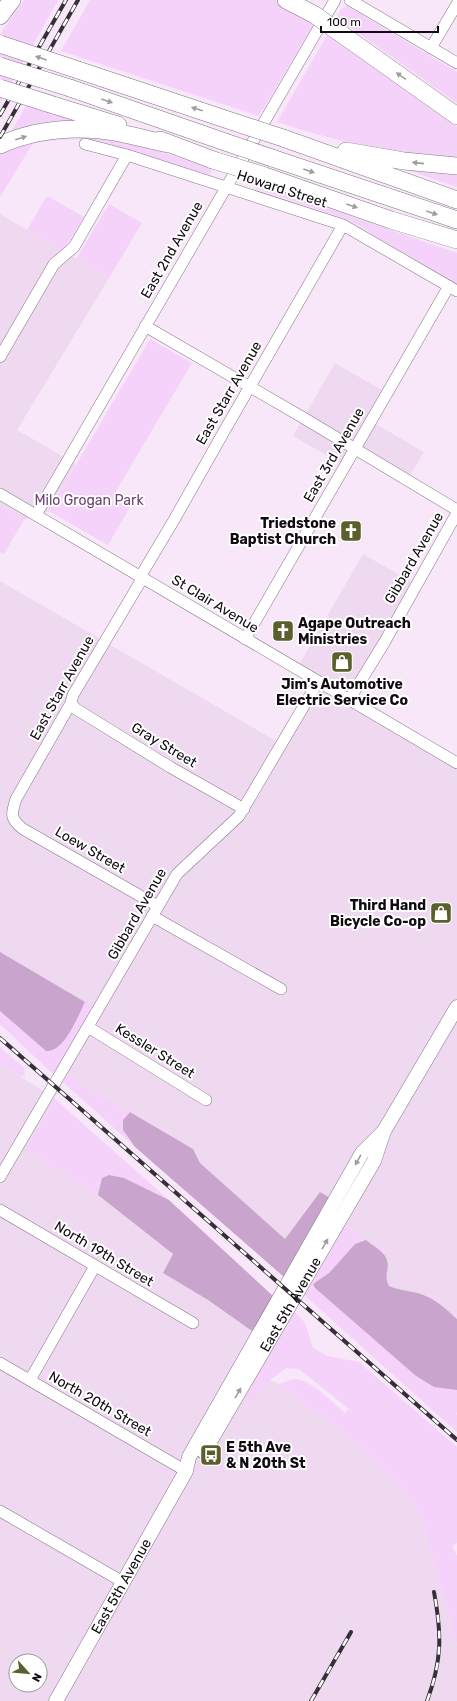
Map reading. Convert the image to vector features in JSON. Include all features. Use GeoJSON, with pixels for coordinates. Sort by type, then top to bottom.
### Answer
{"type":"FeatureCollection","features":[{"type":"Feature","properties":{"kind":"highway"},"geometry":{"type":"LineString","coordinates":[[0,16],[12,0]]}},
{"type":"Feature","properties":{"kind":"highway"},"geometry":{"type":"LineString","coordinates":[[286,0],[315,15]]}},
{"type":"Feature","properties":{"kind":"highway"},"geometry":{"type":"LineString","coordinates":[[296,0],[457,116]]}},
{"type":"Feature","properties":{"kind":"highway"},"geometry":{"type":"LineString","coordinates":[[0,44],[284,138],[457,200]]}},
{"type":"Feature","properties":{"kind":"highway"},"geometry":{"type":"LineString","coordinates":[[0,66],[70,88],[224,142],[457,220]]}},
{"type":"Feature","properties":{"kind":"highway"},"geometry":{"type":"LineString","coordinates":[[0,88],[133,130],[214,160],[455,240]]}},
{"type":"Feature","properties":{"kind":"highway"},"geometry":{"type":"LineString","coordinates":[[0,145],[25,136],[43,132],[67,130],[101,130],[170,144]]}},
{"type":"Feature","properties":{"kind":"highway"},"geometry":{"type":"LineString","coordinates":[[313,148],[350,152],[404,161],[457,166]]}},
{"type":"Feature","properties":{"kind":"main road","name":"East 5th Avenue"},"geometry":{"type":"LineString","coordinates":[[56,1701],[186,1471],[189,1457],[362,1153],[384,1132],[457,1007]]}},
{"type":"Feature","properties":{"kind":"street","name":"East 2nd Avenue"},"geometry":{"type":"LineString","coordinates":[[36,515],[335,0]]}},
{"type":"Feature","properties":{"kind":"street"},"geometry":{"type":"LineString","coordinates":[[350,0],[457,63]]}},
{"type":"Feature","properties":{"kind":"street"},"geometry":{"type":"LineString","coordinates":[[431,48],[457,4]]}},
{"type":"Feature","properties":{"kind":"street","name":"Howard Street"},"geometry":{"type":"LineString","coordinates":[[85,144],[127,155],[343,225],[453,289]]}},
{"type":"Feature","properties":{"kind":"street"},"geometry":{"type":"LineString","coordinates":[[0,357],[54,264],[74,246],[127,155]]}},
{"type":"Feature","properties":{"kind":"street","name":"East Starr Avenue"},"geometry":{"type":"LineString","coordinates":[[12,815],[16,799],[71,703],[73,695],[343,225]]}},
{"type":"Feature","properties":{"kind":"street","name":"East 3rd Avenue"},"geometry":{"type":"LineString","coordinates":[[245,639],[354,449],[453,289]]}},
{"type":"Feature","properties":{"kind":"street"},"geometry":{"type":"LineString","coordinates":[[145,326],[457,510]]}},
{"type":"Feature","properties":{"kind":"street","name":"St Clair Avenue"},"geometry":{"type":"LineString","coordinates":[[0,494],[318,682],[456,761]]}},
{"type":"Feature","properties":{"kind":"street","name":"Gibbard Avenue"},"geometry":{"type":"LineString","coordinates":[[349,700],[384,643],[457,514]]}},
{"type":"Feature","properties":{"kind":"street","name":"Gibbard Avenue"},"geometry":{"type":"LineString","coordinates":[[0,1177],[177,874],[239,816],[318,682]]}},
{"type":"Feature","properties":{"kind":"street","name":"Gray Street"},"geometry":{"type":"LineString","coordinates":[[71,703],[76,709],[164,764],[244,809]]}},
{"type":"Feature","properties":{"kind":"street","name":"Loew Street"},"geometry":{"type":"LineString","coordinates":[[12,815],[16,823],[23,829],[158,906]]}},
{"type":"Feature","properties":{"kind":"street"},"geometry":{"type":"LineString","coordinates":[[152,916],[281,989]]}},
{"type":"Feature","properties":{"kind":"street","name":"Kessler Street"},"geometry":{"type":"LineString","coordinates":[[88,1027],[206,1100]]}},
{"type":"Feature","properties":{"kind":"street","name":"North 19th Street"},"geometry":{"type":"LineString","coordinates":[[0,1210],[193,1323]]}},
{"type":"Feature","properties":{"kind":"street"},"geometry":{"type":"LineString","coordinates":[[30,1380],[95,1266]]}},
{"type":"Feature","properties":{"kind":"street","name":"North 20th Street"},"geometry":{"type":"LineString","coordinates":[[0,1363],[186,1471]]}},
{"type":"Feature","properties":{"kind":"street"},"geometry":{"type":"LineString","coordinates":[[0,1512],[123,1582]]}},
{"type":"Feature","properties":{"kind":"shaded area"},"geometry":{"type":"Polygon","coordinates":[[[0,214],[109,278],[17,430],[76,464],[49,511],[24,520],[0,506],[0,214]]]}},
{"type":"Feature","properties":{"kind":"shaded area"},"geometry":{"type":"Polygon","coordinates":[[[335,363],[387,393],[371,421],[424,452],[406,482],[354,452],[345,466],[293,436],[335,363]]]}},
{"type":"Feature","properties":{"kind":"shaded area"},"geometry":{"type":"Polygon","coordinates":[[[363,554],[417,585],[349,700],[457,763],[457,1319],[437,1301],[425,1295],[389,1286],[385,1279],[388,1261],[384,1254],[325,1209],[331,1199],[320,1192],[285,1239],[200,1163],[193,1149],[57,1069],[93,1008],[0,952],[0,581],[283,745],[318,683],[296,670],[363,554]]]}},
{"type":"Feature","properties":{"kind":"shaded area"},"geometry":{"type":"Polygon","coordinates":[[[0,952],[85,1002],[70,1032],[59,1046],[53,1050],[46,1051],[0,1011],[0,952]]]}},
{"type":"Feature","properties":{"kind":"shaded area"},"geometry":{"type":"Polygon","coordinates":[[[0,1063],[55,1099],[27,1148],[98,1195],[173,1254],[163,1273],[208,1300],[252,1331],[244,1398],[254,1403],[270,1380],[279,1384],[359,1445],[401,1488],[422,1518],[457,1646],[457,1701],[0,1701],[0,1063]]]}},
{"type":"Feature","properties":{"kind":"shaded area"},"geometry":{"type":"Polygon","coordinates":[[[130,1112],[193,1149],[200,1163],[285,1239],[320,1192],[332,1199],[284,1277],[135,1147],[123,1130],[123,1120],[130,1112]]]}},
{"type":"Feature","properties":{"kind":"shaded area"},"geometry":{"type":"Polygon","coordinates":[[[109,1175],[124,1178],[169,1200],[273,1296],[252,1331],[208,1300],[163,1273],[173,1254],[98,1195],[102,1178],[109,1175]]]}},
{"type":"Feature","properties":{"kind":"shaded area"},"geometry":{"type":"Polygon","coordinates":[[[366,1240],[386,1257],[388,1264],[387,1282],[389,1286],[422,1294],[434,1300],[457,1319],[457,1390],[434,1387],[416,1376],[315,1288],[313,1284],[329,1273],[355,1244],[366,1240]]]}},
{"type":"Feature","properties":{"kind":"green space"},"geometry":{"type":"Polygon","coordinates":[[[24,0],[58,0],[0,104],[0,34],[24,0]]]}},
{"type":"Feature","properties":{"kind":"green space"},"geometry":{"type":"Polygon","coordinates":[[[90,0],[278,0],[313,25],[259,116],[61,51],[90,0]]]}},
{"type":"Feature","properties":{"kind":"green space"},"geometry":{"type":"Polygon","coordinates":[[[347,6],[457,72],[457,103],[337,18],[341,9],[347,6]]]}},
{"type":"Feature","properties":{"kind":"green space"},"geometry":{"type":"Polygon","coordinates":[[[327,35],[457,127],[457,159],[388,151],[343,141],[277,122],[327,35]]]}},
{"type":"Feature","properties":{"kind":"green space"},"geometry":{"type":"Polygon","coordinates":[[[35,90],[55,95],[49,109],[82,121],[52,137],[99,137],[152,148],[212,169],[209,175],[99,141],[66,140],[33,143],[0,197],[0,152],[35,90]]]}},
{"type":"Feature","properties":{"kind":"green space"},"geometry":{"type":"Polygon","coordinates":[[[399,167],[457,170],[457,187],[399,167]]]}},
{"type":"Feature","properties":{"kind":"green space"},"geometry":{"type":"Polygon","coordinates":[[[256,183],[457,253],[457,285],[362,227],[343,218],[254,188],[256,183]]]}},
{"type":"Feature","properties":{"kind":"green space"},"geometry":{"type":"Polygon","coordinates":[[[47,196],[84,217],[63,251],[27,230],[47,196]]]}},
{"type":"Feature","properties":{"kind":"green space"},"geometry":{"type":"Polygon","coordinates":[[[109,204],[142,223],[109,278],[76,259],[109,204]]]}},
{"type":"Feature","properties":{"kind":"green space","name":"Milo Grogan Park"},"geometry":{"type":"Polygon","coordinates":[[[150,339],[192,363],[116,491],[133,502],[108,545],[49,511],[150,339]]]}},
{"type":"Feature","properties":{"kind":"green space"},"geometry":{"type":"Polygon","coordinates":[[[0,506],[24,520],[4,554],[0,552],[0,506]]]}},
{"type":"Feature","properties":{"kind":"green space"},"geometry":{"type":"Polygon","coordinates":[[[85,1002],[94,1008],[54,1075],[0,1024],[0,1011],[46,1051],[53,1050],[59,1046],[70,1032],[85,1002]]]}},
{"type":"Feature","properties":{"kind":"green space"},"geometry":{"type":"Polygon","coordinates":[[[0,1047],[24,1068],[25,1075],[21,1076],[0,1063],[0,1047]]]}},
{"type":"Feature","properties":{"kind":"green space"},"geometry":{"type":"Polygon","coordinates":[[[67,1075],[130,1112],[123,1120],[123,1130],[135,1147],[63,1082],[67,1075]]]}},
{"type":"Feature","properties":{"kind":"green space"},"geometry":{"type":"Polygon","coordinates":[[[55,1099],[169,1200],[124,1178],[102,1179],[98,1195],[26,1148],[55,1099]]]}},
{"type":"Feature","properties":{"kind":"green space"},"geometry":{"type":"Polygon","coordinates":[[[345,1225],[366,1240],[355,1244],[329,1273],[313,1284],[315,1288],[416,1376],[434,1387],[457,1390],[457,1432],[284,1277],[291,1265],[313,1283],[345,1225]]]}},
{"type":"Feature","properties":{"kind":"green space"},"geometry":{"type":"Polygon","coordinates":[[[294,1311],[305,1323],[313,1348],[327,1356],[359,1362],[457,1447],[457,1543],[452,1546],[457,1556],[457,1646],[422,1518],[401,1488],[359,1445],[279,1384],[293,1379],[301,1380],[314,1387],[345,1413],[349,1409],[299,1369],[286,1368],[270,1380],[254,1403],[244,1398],[294,1311]]]}},
{"type":"Feature","properties":{"kind":"railway"},"geometry":{"type":"LineString","coordinates":[[0,115],[66,0]]}},
{"type":"Feature","properties":{"kind":"railway"},"geometry":{"type":"LineString","coordinates":[[0,137],[78,0]]}},
{"type":"Feature","properties":{"kind":"railway"},"geometry":{"type":"LineString","coordinates":[[0,1038],[457,1440]]}},
{"type":"Feature","properties":{"kind":"railway"},"geometry":{"type":"LineString","coordinates":[[427,1701],[436,1673],[439,1647],[437,1607],[434,1592]]}},
{"type":"Feature","properties":{"kind":"railway"},"geometry":{"type":"LineString","coordinates":[[311,1701],[351,1632]]}},
{"type":"Feature","properties":{"kind":"place","name":"Triedstone Baptist Church"},"geometry":{"type":"Point","coordinates":[351,531]}},
{"type":"Feature","properties":{"kind":"place","name":"Agape Outreach Ministries"},"geometry":{"type":"Point","coordinates":[283,631]}},
{"type":"Feature","properties":{"kind":"place","name":"Jim's Automotive Electric Service Co"},"geometry":{"type":"Point","coordinates":[342,662]}},
{"type":"Feature","properties":{"kind":"place","name":"Third Hand Bicycle Co-op"},"geometry":{"type":"Point","coordinates":[441,913]}},
{"type":"Feature","properties":{"kind":"place","name":"E 5th Ave & N 20th St"},"geometry":{"type":"Point","coordinates":[211,1455]}}]}
